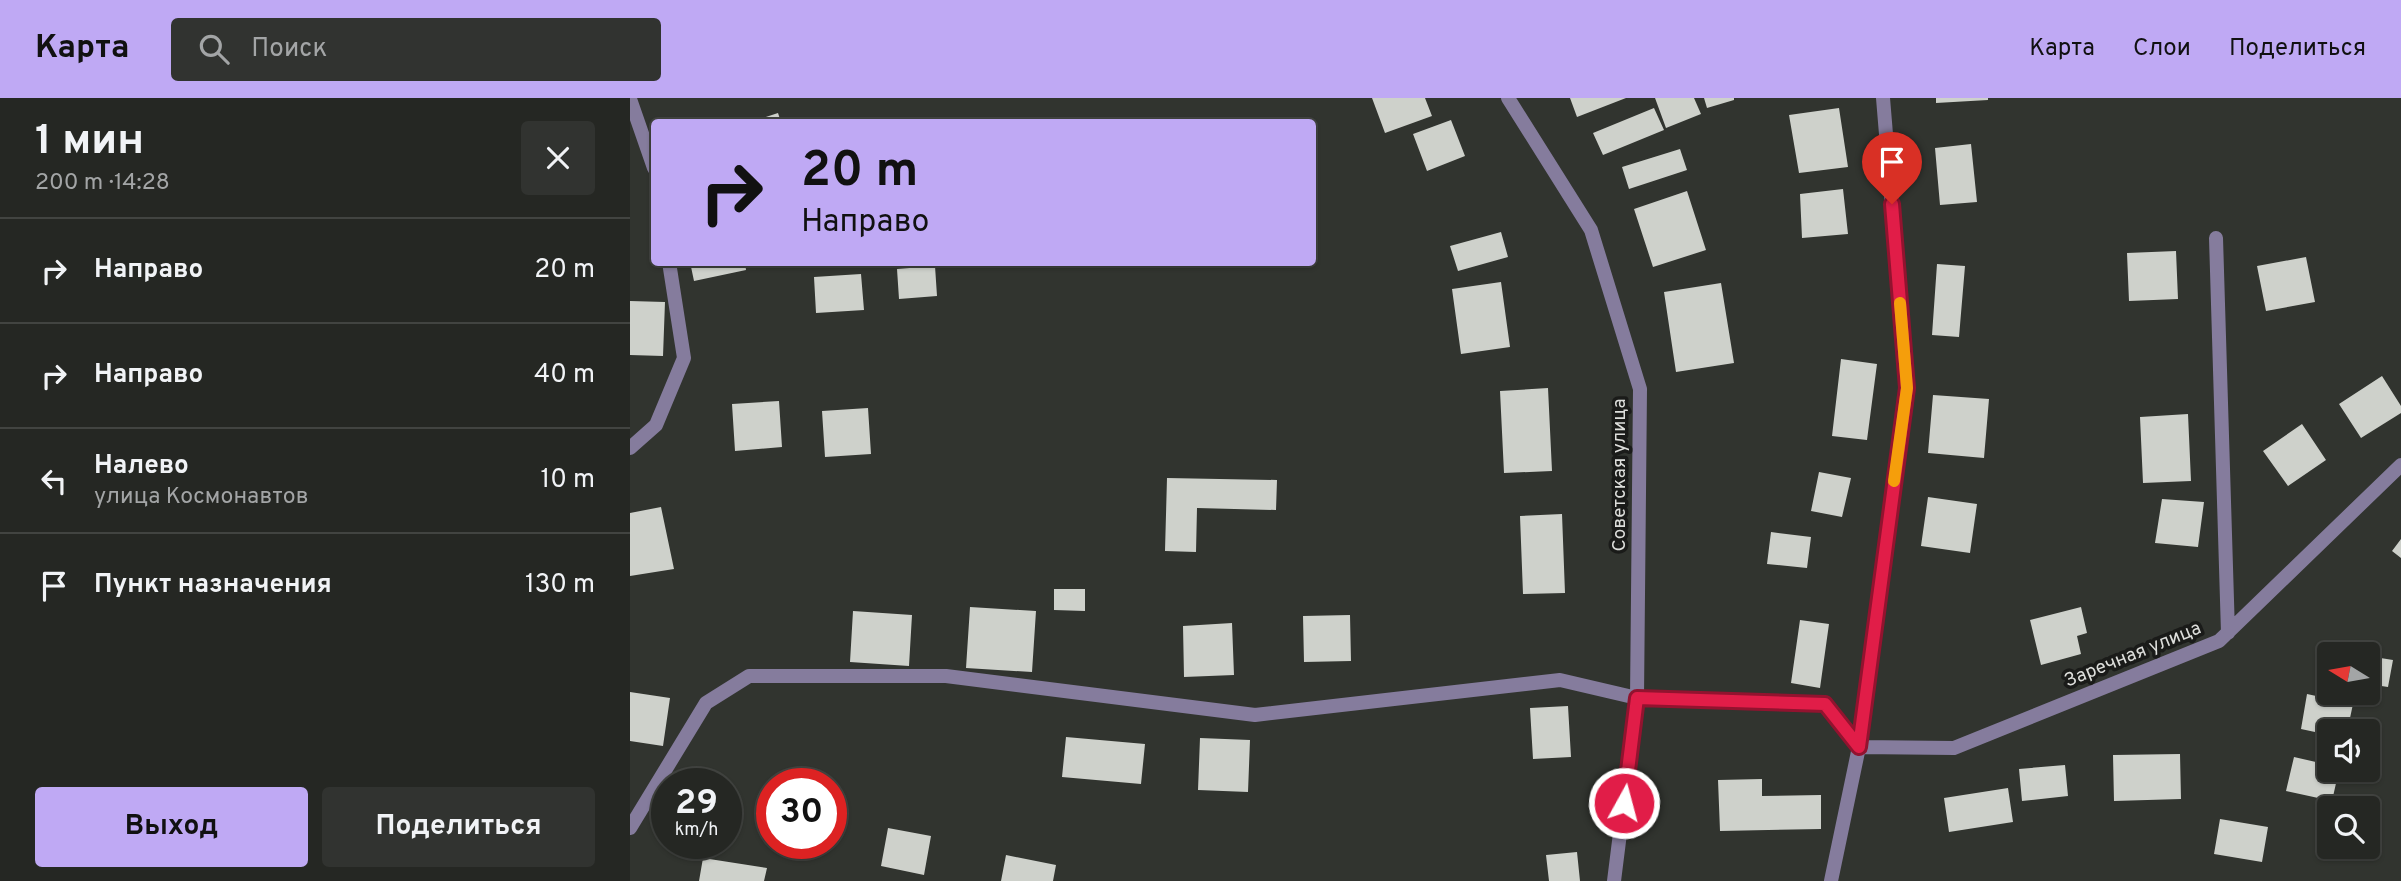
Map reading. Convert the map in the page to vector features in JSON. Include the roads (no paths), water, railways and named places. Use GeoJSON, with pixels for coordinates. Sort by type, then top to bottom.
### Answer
{"type":"FeatureCollection","features":[{"type":"Feature","properties":{"kind":"street","name":"Советская улица"},"geometry":{"type":"LineString","coordinates":[[1508,98],[1591,230],[1640,389],[1637,698],[1614,881]]}},
{"type":"Feature","properties":{"kind":"street"},"geometry":{"type":"LineString","coordinates":[[1831,881],[1859,747],[1907,388],[1883,98]]}},
{"type":"Feature","properties":{"kind":"street"},"geometry":{"type":"LineString","coordinates":[[630,99],[651,159]]}},
{"type":"Feature","properties":{"kind":"street"},"geometry":{"type":"LineString","coordinates":[[2216,238],[2228,633]]}},
{"type":"Feature","properties":{"kind":"street"},"geometry":{"type":"LineString","coordinates":[[630,448],[656,425],[684,358],[670,266]]}},
{"type":"Feature","properties":{"kind":"street","name":"Заречная улица"},"geometry":{"type":"LineString","coordinates":[[1859,747],[1954,748],[2219,641],[2401,465]]}},
{"type":"Feature","properties":{"kind":"street"},"geometry":{"type":"LineString","coordinates":[[630,828],[706,703],[749,676],[946,676],[1255,715],[1560,680],[1637,698],[1825,704],[1859,747]]}}]}
